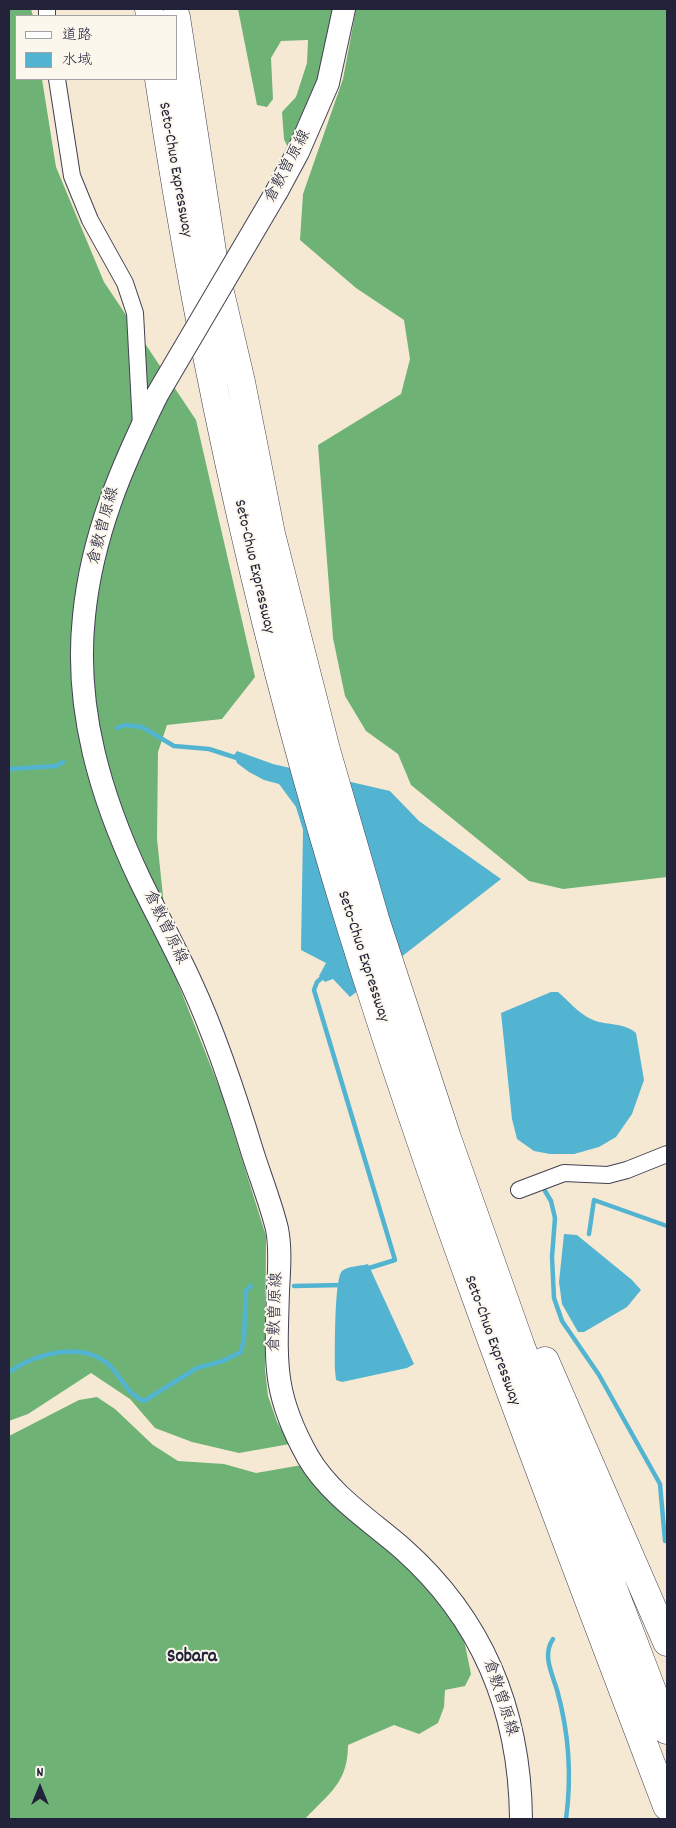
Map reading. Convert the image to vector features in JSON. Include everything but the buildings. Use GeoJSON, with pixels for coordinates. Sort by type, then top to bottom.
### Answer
{"type":"FeatureCollection","features":[{"type":"Feature","properties":{"kind":"highway","name":"Seto-Chuo Expressway"},"geometry":{"type":"LineString","coordinates":[[178,30],[215,271],[241,382],[270,534],[326,750],[375,919],[421,1146],[495,1352],[667,1806]]}},
{"type":"Feature","properties":{"kind":"highway","name":"Seto-Chuo Expressway"},"geometry":{"type":"LineString","coordinates":[[159,80],[197,306],[233,483],[298,743],[350,926],[447,1138],[525,1356],[667,1730]]}},
{"type":"Feature","properties":{"kind":"highway"},"geometry":{"type":"LineString","coordinates":[[447,1138],[667,1642]]}},
{"type":"Feature","properties":{"kind":"street","name":"倉敷曽原線"},"geometry":{"type":"LineString","coordinates":[[344,9],[328,83],[298,152],[157,395],[122,466],[106,513],[84,616],[84,706],[96,767],[116,826],[139,878],[193,987],[216,1044],[277,1232],[276,1366],[281,1398],[311,1462],[340,1496],[406,1552],[440,1585],[470,1627],[490,1664],[508,1713],[517,1754],[521,1819]]}},
{"type":"Feature","properties":{"kind":"street"},"geometry":{"type":"LineString","coordinates":[[57,80],[72,176],[90,220],[125,283],[135,313],[141,427]]}},
{"type":"Feature","properties":{"kind":"street"},"geometry":{"type":"LineString","coordinates":[[519,1190],[564,1173],[608,1175],[627,1170],[667,1154]]}},
{"type":"Feature","properties":{"kind":"green space"},"geometry":{"type":"Polygon","coordinates":[[[9,9],[31,9],[33,15],[15,15],[15,80],[42,80],[56,167],[104,282],[196,420],[255,677],[222,719],[167,725],[158,752],[157,839],[170,963],[221,1092],[266,1236],[265,1369],[268,1396],[277,1422],[290,1444],[239,1453],[192,1442],[155,1428],[130,1399],[91,1373],[28,1414],[9,1421],[9,9]]]}},
{"type":"Feature","properties":{"kind":"green space"},"geometry":{"type":"Polygon","coordinates":[[[238,9],[337,9],[315,95],[288,148],[284,139],[282,112],[296,97],[307,63],[308,40],[281,41],[271,58],[273,99],[267,107],[257,105],[238,9]]]}},
{"type":"Feature","properties":{"kind":"green space"},"geometry":{"type":"Polygon","coordinates":[[[356,9],[667,9],[667,877],[563,889],[529,881],[411,785],[398,754],[366,731],[345,696],[333,638],[318,445],[401,394],[410,359],[404,320],[356,288],[300,240],[303,194],[343,79],[356,9]]]}},
{"type":"Feature","properties":{"kind":"green space"},"geometry":{"type":"Polygon","coordinates":[[[97,1397],[115,1409],[153,1445],[178,1461],[224,1464],[256,1473],[302,1465],[412,1565],[463,1635],[471,1674],[465,1686],[445,1690],[444,1707],[438,1723],[419,1734],[394,1725],[348,1745],[345,1769],[336,1787],[305,1819],[9,1819],[9,1436],[79,1400],[97,1397]]]}},
{"type":"Feature","properties":{"kind":"water"},"geometry":{"type":"Polygon","coordinates":[[[237,751],[273,764],[390,791],[419,821],[501,879],[350,997],[333,979],[325,982],[319,976],[326,963],[301,950],[303,830],[296,807],[279,784],[264,780],[237,763],[234,755],[237,751]]]}},
{"type":"Feature","properties":{"kind":"water"},"geometry":{"type":"Polygon","coordinates":[[[551,992],[558,992],[591,1019],[626,1027],[636,1033],[644,1080],[632,1114],[616,1137],[599,1147],[574,1154],[550,1154],[534,1151],[517,1139],[512,1119],[501,1013],[551,992]]]}},
{"type":"Feature","properties":{"kind":"water"},"geometry":{"type":"Polygon","coordinates":[[[564,1234],[577,1235],[632,1280],[641,1290],[627,1307],[584,1332],[578,1332],[562,1304],[559,1282],[564,1234]]]}},
{"type":"Feature","properties":{"kind":"water"},"geometry":{"type":"Polygon","coordinates":[[[368,1264],[414,1364],[407,1368],[342,1382],[336,1380],[335,1370],[339,1277],[345,1269],[368,1264]]]}},
{"type":"Feature","properties":{"kind":"waterway"},"geometry":{"type":"LineString","coordinates":[[117,728],[125,725],[142,727],[174,746],[209,749],[240,759]]}},
{"type":"Feature","properties":{"kind":"waterway"},"geometry":{"type":"LineString","coordinates":[[9,769],[56,766],[63,762]]}},
{"type":"Feature","properties":{"kind":"waterway"},"geometry":{"type":"LineString","coordinates":[[324,976],[317,982],[314,990],[395,1260],[366,1269]]}},
{"type":"Feature","properties":{"kind":"waterway"},"geometry":{"type":"LineString","coordinates":[[545,1191],[551,1201],[555,1218],[552,1257],[554,1298],[562,1321],[599,1375],[660,1484],[665,1541]]}},
{"type":"Feature","properties":{"kind":"waterway"},"geometry":{"type":"LineString","coordinates":[[589,1234],[594,1200],[667,1226]]}},
{"type":"Feature","properties":{"kind":"waterway"},"geometry":{"type":"LineString","coordinates":[[294,1286],[343,1285]]}},
{"type":"Feature","properties":{"kind":"waterway"},"geometry":{"type":"LineString","coordinates":[[9,1372],[44,1355],[71,1351],[84,1353],[96,1356],[107,1363],[128,1389],[144,1401],[197,1368],[223,1361],[241,1352],[244,1338],[246,1291],[251,1286]]}},
{"type":"Feature","properties":{"kind":"waterway"},"geometry":{"type":"LineString","coordinates":[[553,1639],[548,1651],[548,1658],[561,1706],[567,1738],[569,1786],[566,1819]]}},
{"type":"Feature","properties":{"kind":"district","name":"Sobara"},"geometry":{"type":"Point","coordinates":[192,1658]}}]}
